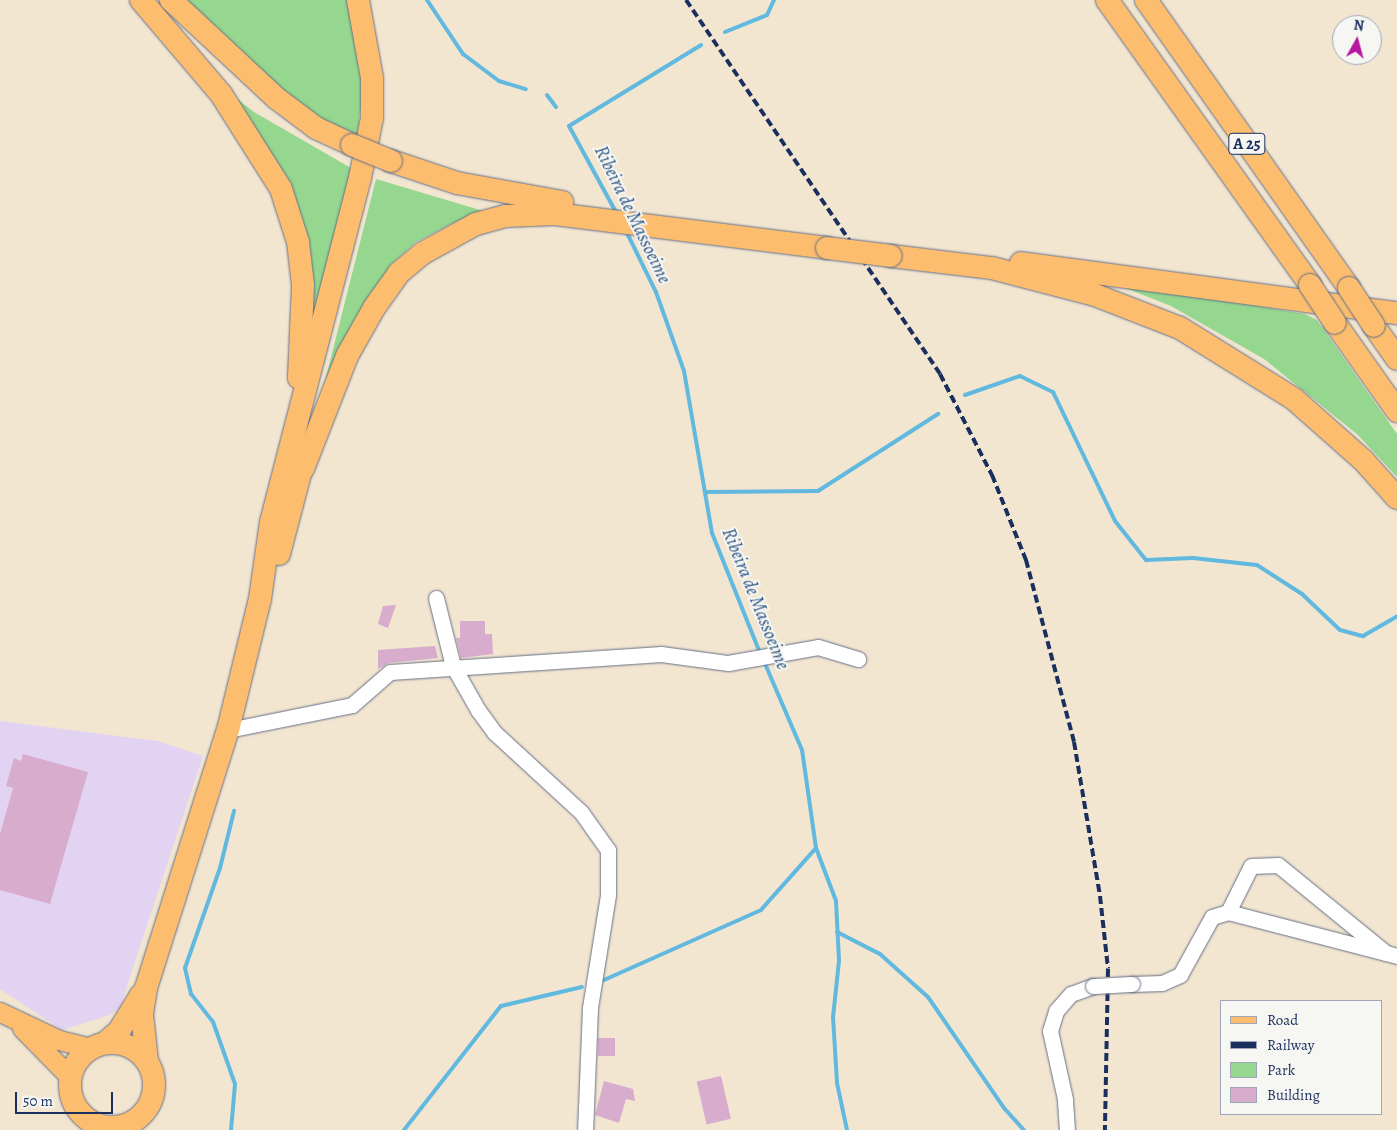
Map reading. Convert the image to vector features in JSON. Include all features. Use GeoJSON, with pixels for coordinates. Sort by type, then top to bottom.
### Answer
{"type":"FeatureCollection","features":[{"type":"Feature","properties":{"kind":"highway"},"geometry":{"type":"LineString","coordinates":[[141,0],[221,94],[281,189],[298,242],[303,285],[293,432]]}},
{"type":"Feature","properties":{"kind":"highway"},"geometry":{"type":"LineString","coordinates":[[171,0],[276,98],[316,128],[352,146],[457,183],[522,196],[889,250],[1397,314]]}},
{"type":"Feature","properties":{"kind":"highway"},"geometry":{"type":"LineString","coordinates":[[74,1104],[93,1122],[116,1128],[140,1116],[150,1102],[154,1084],[147,1061],[142,1014],[146,988],[228,730],[260,599],[271,522],[293,432],[330,302],[372,118],[368,38],[358,0]]}},
{"type":"Feature","properties":{"kind":"highway"},"geometry":{"type":"LineString","coordinates":[[260,599],[277,562],[302,469],[381,135],[384,79],[369,0]]}},
{"type":"Feature","properties":{"kind":"highway","name":"A 25"},"geometry":{"type":"LineString","coordinates":[[1107,0],[1310,285],[1397,411]]}},
{"type":"Feature","properties":{"kind":"highway","name":"A 25"},"geometry":{"type":"LineString","coordinates":[[1146,0],[1397,359]]}},
{"type":"Feature","properties":{"kind":"highway"},"geometry":{"type":"LineString","coordinates":[[302,469],[347,356],[398,273],[423,253],[476,224],[530,213],[889,250],[992,268],[1095,295],[1180,328],[1294,399],[1363,460],[1397,498]]}},
{"type":"Feature","properties":{"kind":"highway"},"geometry":{"type":"LineString","coordinates":[[80,1130],[70,1077],[81,1056],[98,1046],[127,1020],[146,988]]}},
{"type":"Feature","properties":{"kind":"highway"},"geometry":{"type":"LineString","coordinates":[[98,1046],[129,1046],[147,1061]]}},
{"type":"Feature","properties":{"kind":"main road"},"geometry":{"type":"LineString","coordinates":[[7,1016],[98,1046]]}},
{"type":"Feature","properties":{"kind":"main road"},"geometry":{"type":"LineString","coordinates":[[7,1016],[70,1077]]}},
{"type":"Feature","properties":{"kind":"street"},"geometry":{"type":"LineString","coordinates":[[436,598],[453,666],[496,734],[581,812],[608,850],[608,895],[590,1008],[585,1130]]}},
{"type":"Feature","properties":{"kind":"street"},"geometry":{"type":"LineString","coordinates":[[228,730],[352,705],[390,672],[453,666],[661,654],[728,663],[818,646],[858,659]]}},
{"type":"Feature","properties":{"kind":"street"},"geometry":{"type":"LineString","coordinates":[[1228,912],[1251,866],[1278,866],[1391,954]]}},
{"type":"Feature","properties":{"kind":"street"},"geometry":{"type":"LineString","coordinates":[[1067,1130],[1066,1099],[1050,1031],[1056,1011],[1071,994],[1093,986],[1162,983],[1180,976],[1212,917],[1228,912],[1391,954]]}},
{"type":"Feature","properties":{"kind":"shaded area"},"geometry":{"type":"Polygon","coordinates":[[[0,721],[158,741],[203,756],[120,1007],[110,1015],[62,1030],[0,989],[0,721]]]}},
{"type":"Feature","properties":{"kind":"green space"},"geometry":{"type":"Polygon","coordinates":[[[180,0],[348,0],[363,87],[357,140],[317,120],[180,0]]]}},
{"type":"Feature","properties":{"kind":"green space"},"geometry":{"type":"Polygon","coordinates":[[[227,91],[254,112],[351,168],[307,352],[305,256],[227,91]]]}},
{"type":"Feature","properties":{"kind":"green space"},"geometry":{"type":"Polygon","coordinates":[[[376,179],[490,213],[455,222],[416,242],[389,266],[392,269],[323,389],[376,179]]]}},
{"type":"Feature","properties":{"kind":"green space"},"geometry":{"type":"Polygon","coordinates":[[[1110,282],[1305,314],[1317,320],[1397,434],[1397,477],[1358,435],[1264,359],[1171,306],[1110,282]]]}},
{"type":"Feature","properties":{"kind":"building"},"geometry":{"type":"Polygon","coordinates":[[[396,605],[388,628],[378,624],[383,606],[396,605]]]}},
{"type":"Feature","properties":{"kind":"building"},"geometry":{"type":"Polygon","coordinates":[[[460,621],[485,621],[485,634],[492,634],[493,654],[461,658],[456,638],[460,638],[460,621]]]}},
{"type":"Feature","properties":{"kind":"building"},"geometry":{"type":"Polygon","coordinates":[[[435,646],[438,658],[389,663],[378,669],[378,650],[435,646]]]}},
{"type":"Feature","properties":{"kind":"building"},"geometry":{"type":"Polygon","coordinates":[[[23,754],[88,772],[50,904],[0,890],[0,834],[13,788],[6,786],[14,758],[21,761],[23,754]]]}},
{"type":"Feature","properties":{"kind":"building"},"geometry":{"type":"Polygon","coordinates":[[[598,1038],[615,1038],[615,1056],[598,1056],[598,1038]]]}},
{"type":"Feature","properties":{"kind":"building"},"geometry":{"type":"Polygon","coordinates":[[[721,1076],[731,1119],[707,1124],[697,1082],[721,1076]]]}},
{"type":"Feature","properties":{"kind":"building"},"geometry":{"type":"Polygon","coordinates":[[[604,1081],[633,1089],[635,1101],[626,1099],[619,1123],[595,1115],[604,1081]]]}},
{"type":"Feature","properties":{"kind":"waterway","name":"Ribeira de Massoeime"},"geometry":{"type":"LineString","coordinates":[[427,0],[463,54],[499,81],[526,89]]}},
{"type":"Feature","properties":{"kind":"waterway"},"geometry":{"type":"LineString","coordinates":[[725,32],[767,15],[774,0]]}},
{"type":"Feature","properties":{"kind":"waterway"},"geometry":{"type":"LineString","coordinates":[[617,214],[569,126],[701,45]]}},
{"type":"Feature","properties":{"kind":"waterway","name":"Ribeira de Massoeime"},"geometry":{"type":"LineString","coordinates":[[547,95],[556,107]]}},
{"type":"Feature","properties":{"kind":"waterway","name":"Ribeira de Massoeime"},"geometry":{"type":"LineString","coordinates":[[626,231],[656,292],[684,371],[712,533],[760,653]]}},
{"type":"Feature","properties":{"kind":"waterway"},"geometry":{"type":"LineString","coordinates":[[965,395],[1020,376],[1053,392],[1115,521],[1146,560],[1193,558],[1257,565],[1302,594],[1340,630],[1363,636],[1397,616]]}},
{"type":"Feature","properties":{"kind":"waterway"},"geometry":{"type":"LineString","coordinates":[[705,492],[818,491],[938,414]]}},
{"type":"Feature","properties":{"kind":"waterway","name":"Ribeira de Massoeime"},"geometry":{"type":"LineString","coordinates":[[604,980],[761,910],[816,848],[802,750],[763,659]]}},
{"type":"Feature","properties":{"kind":"waterway"},"geometry":{"type":"LineString","coordinates":[[231,1130],[235,1084],[213,1022],[191,994],[185,968],[220,868],[234,811]]}},
{"type":"Feature","properties":{"kind":"waterway"},"geometry":{"type":"LineString","coordinates":[[816,848],[836,901],[839,961],[833,1017],[837,1083],[847,1130]]}},
{"type":"Feature","properties":{"kind":"waterway"},"geometry":{"type":"LineString","coordinates":[[837,932],[880,954],[928,997],[1004,1108],[1024,1130]]}},
{"type":"Feature","properties":{"kind":"waterway","name":"Ribeira de Massoeime"},"geometry":{"type":"LineString","coordinates":[[404,1130],[501,1006],[582,987]]}},
{"type":"Feature","properties":{"kind":"railway"},"geometry":{"type":"LineString","coordinates":[[686,0],[940,374],[992,475],[1026,560],[1074,742],[1100,896],[1108,969],[1105,1130]]}}]}
